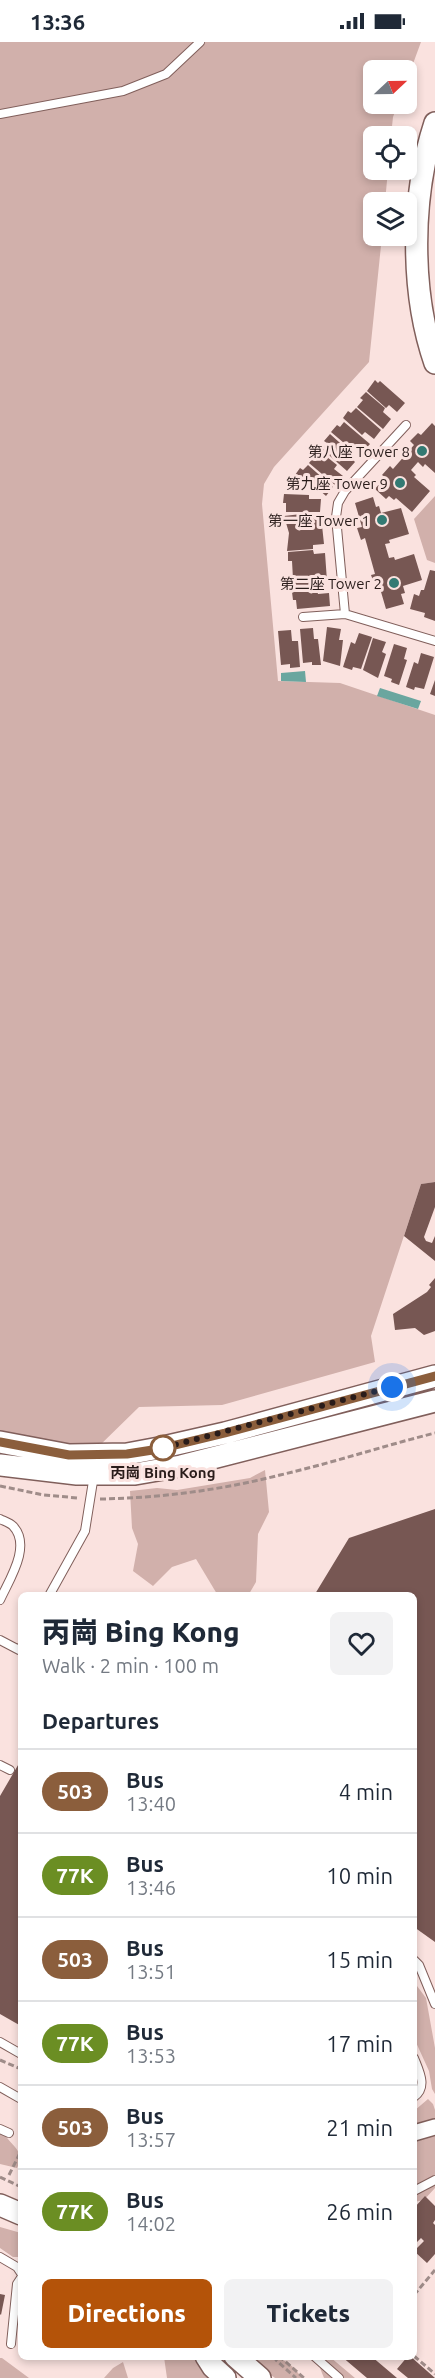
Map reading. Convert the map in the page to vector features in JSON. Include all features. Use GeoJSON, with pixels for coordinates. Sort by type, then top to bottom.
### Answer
{"type":"FeatureCollection","features":[{"type":"Feature","properties":{"kind":"main road"},"geometry":{"type":"LineString","coordinates":[[435,123],[421,188],[417,256],[435,363]]}},
{"type":"Feature","properties":{"kind":"main road"},"geometry":{"type":"LineString","coordinates":[[0,1465],[95,1465],[404,1392],[435,1376]]}},
{"type":"Feature","properties":{"kind":"main road"},"geometry":{"type":"LineString","coordinates":[[0,1442],[69,1455],[95,1465],[135,1474],[181,1466],[435,1401]]}},
{"type":"Feature","properties":{"kind":"main road"},"geometry":{"type":"LineString","coordinates":[[0,2205],[18,2213]]}},
{"type":"Feature","properties":{"kind":"main road"},"geometry":{"type":"LineString","coordinates":[[209,2360],[225,2378]]}},
{"type":"Feature","properties":{"kind":"main road"},"geometry":{"type":"LineString","coordinates":[[240,2360],[260,2378]]}},
{"type":"Feature","properties":{"kind":"street"},"geometry":{"type":"LineString","coordinates":[[417,2132],[435,2127]]}},
{"type":"Feature","properties":{"kind":"lane"},"geometry":{"type":"LineString","coordinates":[[0,114],[123,92],[166,74],[200,42]]}},
{"type":"Feature","properties":{"kind":"lane"},"geometry":{"type":"LineString","coordinates":[[345,614],[336,517],[338,503],[345,491],[406,425]]}},
{"type":"Feature","properties":{"kind":"lane"},"geometry":{"type":"LineString","coordinates":[[303,617],[345,614],[435,641]]}},
{"type":"Feature","properties":{"kind":"lane"},"geometry":{"type":"LineString","coordinates":[[404,1392],[411,1400],[435,1394]]}},
{"type":"Feature","properties":{"kind":"lane"},"geometry":{"type":"LineString","coordinates":[[51,1592],[85,1531],[95,1465]]}},
{"type":"Feature","properties":{"kind":"lane"},"geometry":{"type":"LineString","coordinates":[[0,1519],[13,1526],[20,1540],[18,1558],[0,1600]]}},
{"type":"Feature","properties":{"kind":"lane"},"geometry":{"type":"LineString","coordinates":[[0,1640],[18,1648]]}},
{"type":"Feature","properties":{"kind":"lane"},"geometry":{"type":"LineString","coordinates":[[0,1765],[10,1770]]}},
{"type":"Feature","properties":{"kind":"lane"},"geometry":{"type":"LineString","coordinates":[[417,1963],[435,2004]]}},
{"type":"Feature","properties":{"kind":"lane"},"geometry":{"type":"LineString","coordinates":[[0,2042],[18,2052]]}},
{"type":"Feature","properties":{"kind":"lane"},"geometry":{"type":"LineString","coordinates":[[417,2067],[422,2082],[421,2089],[417,2094]]}},
{"type":"Feature","properties":{"kind":"lane"},"geometry":{"type":"LineString","coordinates":[[0,2087],[18,2097]]}},
{"type":"Feature","properties":{"kind":"lane"},"geometry":{"type":"LineString","coordinates":[[0,2129],[9,2133]]}},
{"type":"Feature","properties":{"kind":"lane"},"geometry":{"type":"LineString","coordinates":[[417,2189],[435,2180]]}},
{"type":"Feature","properties":{"kind":"lane"},"geometry":{"type":"LineString","coordinates":[[0,2257],[18,2268]]}},
{"type":"Feature","properties":{"kind":"lane"},"geometry":{"type":"LineString","coordinates":[[11,2344],[18,2282]]}},
{"type":"Feature","properties":{"kind":"lane"},"geometry":{"type":"LineString","coordinates":[[319,2360],[339,2378]]}},
{"type":"Feature","properties":{"kind":"path"},"geometry":{"type":"LineString","coordinates":[[0,1486],[44,1495],[90,1500],[148,1498],[213,1489],[280,1475],[435,1433]]}},
{"type":"Feature","properties":{"kind":"path"},"geometry":{"type":"LineString","coordinates":[[0,2060],[18,2068]]}},
{"type":"Feature","properties":{"kind":"path"},"geometry":{"type":"LineString","coordinates":[[9,2175],[18,2157]]}},
{"type":"Feature","properties":{"kind":"path"},"geometry":{"type":"LineString","coordinates":[[0,2177],[18,2186]]}},
{"type":"Feature","properties":{"kind":"path"},"geometry":{"type":"LineString","coordinates":[[417,2291],[435,2270]]}},
{"type":"Feature","properties":{"kind":"path"},"geometry":{"type":"LineString","coordinates":[[417,2359],[435,2374]]}},
{"type":"Feature","properties":{"kind":"path"},"geometry":{"type":"LineString","coordinates":[[276,2360],[296,2378]]}},
{"type":"Feature","properties":{"kind":"path"},"geometry":{"type":"LineString","coordinates":[[284,2360],[304,2378]]}},
{"type":"Feature","properties":{"kind":"shaded area"},"geometry":{"type":"Polygon","coordinates":[[[0,42],[421,42],[414,60],[363,60],[363,114],[394,114],[392,126],[363,126],[363,180],[387,180],[386,192],[363,192],[363,246],[381,246],[369,362],[274,467],[264,484],[262,504],[278,681],[340,683],[435,715],[435,1182],[421,1184],[371,1336],[375,1362],[222,1405],[139,1407],[95,1450],[0,1438],[0,42]]]}},
{"type":"Feature","properties":{"kind":"shaded area"},"geometry":{"type":"Polygon","coordinates":[[[435,496],[435,563],[427,560],[414,519],[435,496]]]}},
{"type":"Feature","properties":{"kind":"shaded area"},"geometry":{"type":"Polygon","coordinates":[[[265,1470],[269,1512],[258,1534],[256,1582],[250,1592],[216,1592],[196,1559],[172,1567],[153,1586],[133,1571],[138,1544],[132,1528],[130,1491],[157,1488],[177,1490],[250,1478],[265,1470]]]}},
{"type":"Feature","properties":{"kind":"shaded area"},"geometry":{"type":"Polygon","coordinates":[[[417,1986],[426,1998],[435,2048],[435,2094],[429,2071],[417,2045],[417,1986]]]}},
{"type":"Feature","properties":{"kind":"shaded area"},"geometry":{"type":"Polygon","coordinates":[[[428,2099],[435,2110],[435,2188],[424,2200],[417,2201],[417,2108],[428,2099]]]}},
{"type":"Feature","properties":{"kind":"shaded area"},"geometry":{"type":"Polygon","coordinates":[[[0,2134],[4,2134],[18,2152],[18,2165],[17,2168],[0,2164],[0,2134]]]}},
{"type":"Feature","properties":{"kind":"shaded area"},"geometry":{"type":"Polygon","coordinates":[[[0,2227],[18,2232],[18,2257],[13,2257],[0,2248],[0,2227]]]}},
{"type":"Feature","properties":{"kind":"shaded area"},"geometry":{"type":"Polygon","coordinates":[[[0,2358],[2,2358],[29,2378],[0,2378],[0,2358]]]}},
{"type":"Feature","properties":{"kind":"shaded area"},"geometry":{"type":"Polygon","coordinates":[[[164,2360],[225,2360],[236,2378],[167,2378],[164,2360]]]}},
{"type":"Feature","properties":{"kind":"shaded area"},"geometry":{"type":"Polygon","coordinates":[[[251,2360],[282,2360],[296,2370],[302,2378],[275,2378],[251,2360]]]}},
{"type":"Feature","properties":{"kind":"shaded area"},"geometry":{"type":"Polygon","coordinates":[[[321,2360],[334,2360],[355,2378],[324,2378],[320,2368],[321,2360]]]}},
{"type":"Feature","properties":{"kind":"shaded area"},"geometry":{"type":"Polygon","coordinates":[[[123,2362],[128,2378],[104,2378],[113,2368],[123,2362]]]}},
{"type":"Feature","properties":{"kind":"water"},"geometry":{"type":"Polygon","coordinates":[[[305,671],[306,682],[281,681],[281,673],[305,671]]]}},
{"type":"Feature","properties":{"kind":"water"},"geometry":{"type":"Polygon","coordinates":[[[380,688],[421,701],[418,709],[377,696],[380,688]]]}},
{"type":"Feature","properties":{"kind":"building"},"geometry":{"type":"Polygon","coordinates":[[[375,380],[378,383],[380,381],[405,403],[397,412],[389,405],[386,408],[367,391],[375,380]]]}},
{"type":"Feature","properties":{"kind":"building"},"geometry":{"type":"Polygon","coordinates":[[[366,392],[385,408],[383,412],[391,419],[383,429],[357,407],[363,400],[360,398],[366,392]]]}},
{"type":"Feature","properties":{"kind":"building"},"geometry":{"type":"Polygon","coordinates":[[[356,408],[381,430],[374,439],[365,432],[362,435],[343,418],[348,411],[351,413],[356,408]]]}},
{"type":"Feature","properties":{"kind":"building"},"geometry":{"type":"Polygon","coordinates":[[[344,422],[370,444],[362,453],[354,445],[351,449],[331,432],[337,425],[340,427],[344,422]]]}},
{"type":"Feature","properties":{"kind":"building","name":"第九座 Tower 9"},"geometry":{"type":"Polygon","coordinates":[[[432,423],[435,426],[435,473],[425,464],[423,467],[418,462],[411,470],[416,475],[414,477],[430,491],[412,512],[396,498],[394,500],[389,496],[386,499],[375,489],[385,477],[382,475],[390,466],[393,469],[414,445],[410,441],[418,433],[421,435],[432,423]]]}},
{"type":"Feature","properties":{"kind":"building"},"geometry":{"type":"Polygon","coordinates":[[[330,434],[349,451],[347,454],[355,462],[347,471],[322,449],[327,443],[324,441],[330,434]]]}},
{"type":"Feature","properties":{"kind":"building"},"geometry":{"type":"Polygon","coordinates":[[[317,449],[337,465],[334,469],[343,476],[335,485],[309,463],[314,457],[311,455],[317,449]]]}},
{"type":"Feature","properties":{"kind":"building"},"geometry":{"type":"Polygon","coordinates":[[[308,465],[333,487],[326,496],[317,488],[314,491],[295,475],[300,468],[303,470],[308,465]]]}},
{"type":"Feature","properties":{"kind":"building"},"geometry":{"type":"Polygon","coordinates":[[[284,494],[309,495],[309,499],[321,499],[320,512],[286,512],[286,503],[283,503],[284,494]]]}},
{"type":"Feature","properties":{"kind":"building"},"geometry":{"type":"Polygon","coordinates":[[[373,497],[381,513],[401,508],[409,534],[389,540],[390,543],[385,544],[389,558],[394,557],[395,560],[414,554],[422,580],[403,586],[405,593],[401,594],[404,604],[386,609],[379,585],[375,586],[371,575],[375,574],[365,538],[361,540],[357,528],[362,527],[355,503],[373,497]]]}},
{"type":"Feature","properties":{"kind":"building"},"geometry":{"type":"Polygon","coordinates":[[[310,513],[310,517],[321,516],[324,544],[313,545],[313,549],[287,551],[289,533],[284,516],[310,513]]]}},
{"type":"Feature","properties":{"kind":"building"},"geometry":{"type":"Polygon","coordinates":[[[313,550],[314,554],[325,553],[327,581],[316,582],[316,586],[291,588],[292,561],[288,561],[288,552],[313,550]]]}},
{"type":"Feature","properties":{"kind":"building"},"geometry":{"type":"Polygon","coordinates":[[[430,570],[435,571],[435,621],[424,617],[425,613],[410,609],[414,594],[419,596],[421,590],[424,590],[430,570]]]}},
{"type":"Feature","properties":{"kind":"building"},"geometry":{"type":"Polygon","coordinates":[[[317,590],[318,594],[329,593],[330,606],[297,609],[292,592],[317,590]]]}},
{"type":"Feature","properties":{"kind":"building"},"geometry":{"type":"Polygon","coordinates":[[[327,627],[341,629],[339,640],[343,640],[340,666],[323,661],[327,627]]]}},
{"type":"Feature","properties":{"kind":"building"},"geometry":{"type":"Polygon","coordinates":[[[313,628],[314,639],[318,639],[321,665],[312,665],[312,662],[303,663],[300,629],[313,628]]]}},
{"type":"Feature","properties":{"kind":"building"},"geometry":{"type":"Polygon","coordinates":[[[291,630],[292,641],[298,641],[300,667],[290,668],[290,664],[281,665],[278,631],[291,630]]]}},
{"type":"Feature","properties":{"kind":"building"},"geometry":{"type":"Polygon","coordinates":[[[359,633],[372,637],[361,669],[353,667],[352,670],[343,667],[351,642],[355,644],[359,633]]]}},
{"type":"Feature","properties":{"kind":"building"},"geometry":{"type":"Polygon","coordinates":[[[373,638],[386,642],[382,652],[386,654],[378,678],[363,670],[373,638]]]}},
{"type":"Feature","properties":{"kind":"building"},"geometry":{"type":"Polygon","coordinates":[[[394,644],[407,648],[404,659],[407,660],[399,685],[384,676],[394,644]]]}},
{"type":"Feature","properties":{"kind":"building"},"geometry":{"type":"Polygon","coordinates":[[[421,653],[434,657],[424,689],[415,687],[414,690],[406,687],[414,662],[418,664],[421,653]]]}},
{"type":"Feature","properties":{"kind":"building"},"geometry":{"type":"Polygon","coordinates":[[[435,680],[435,696],[430,694],[435,680]]]}},
{"type":"Feature","properties":{"kind":"building"},"geometry":{"type":"Polygon","coordinates":[[[435,1182],[435,1207],[424,1237],[426,1241],[432,1243],[435,1236],[435,1261],[404,1236],[421,1184],[435,1182]]]}},
{"type":"Feature","properties":{"kind":"building"},"geometry":{"type":"Polygon","coordinates":[[[435,1278],[435,1331],[424,1335],[415,1328],[395,1330],[393,1314],[427,1292],[435,1278]]]}},
{"type":"Feature","properties":{"kind":"building"},"geometry":{"type":"Polygon","coordinates":[[[435,1509],[435,1942],[417,1929],[417,1592],[316,1592],[349,1538],[435,1509]]]}},
{"type":"Feature","properties":{"kind":"building"},"geometry":{"type":"Polygon","coordinates":[[[18,1765],[18,2024],[0,2014],[0,1796],[18,1765]]]}},
{"type":"Feature","properties":{"kind":"building"},"geometry":{"type":"Polygon","coordinates":[[[425,2196],[435,2206],[433,2223],[435,2225],[435,2254],[427,2263],[417,2254],[417,2248],[424,2241],[421,2238],[417,2242],[417,2205],[425,2196]]]}},
{"type":"Feature","properties":{"kind":"building"},"geometry":{"type":"Polygon","coordinates":[[[0,2294],[5,2295],[1,2315],[0,2314],[0,2294]]]}},
{"type":"Feature","properties":{"kind":"building"},"geometry":{"type":"Polygon","coordinates":[[[346,2360],[376,2360],[397,2378],[367,2378],[346,2360]]]}},
{"type":"Feature","properties":{"kind":"building"},"geometry":{"type":"Polygon","coordinates":[[[405,2360],[415,2360],[435,2378],[408,2378],[397,2369],[405,2360]]]}},
{"type":"Feature","properties":{"kind":"bus line","name":"503"},"geometry":{"type":"LineString","coordinates":[[0,1442],[69,1455],[127,1454],[159,1449],[225,1433],[435,1376]]}},
{"type":"Feature","properties":{"kind":"place","name":"第八座 Tower 8"},"geometry":{"type":"Point","coordinates":[422,451]}},
{"type":"Feature","properties":{"kind":"place","name":"第九座 Tower 9"},"geometry":{"type":"Point","coordinates":[400,483]}},
{"type":"Feature","properties":{"kind":"place","name":"第一座 Tower 1"},"geometry":{"type":"Point","coordinates":[382,520]}},
{"type":"Feature","properties":{"kind":"place","name":"第二座 Tower 2"},"geometry":{"type":"Point","coordinates":[394,583]}},
{"type":"Feature","properties":{"kind":"place","name":"丙崗 Bing Kong"},"geometry":{"type":"Point","coordinates":[163,1448]}},
{"type":"Feature","properties":{"kind":"route"},"geometry":{"type":"LineString","coordinates":[[163,1448],[159,1449],[392,1387]]}}]}
